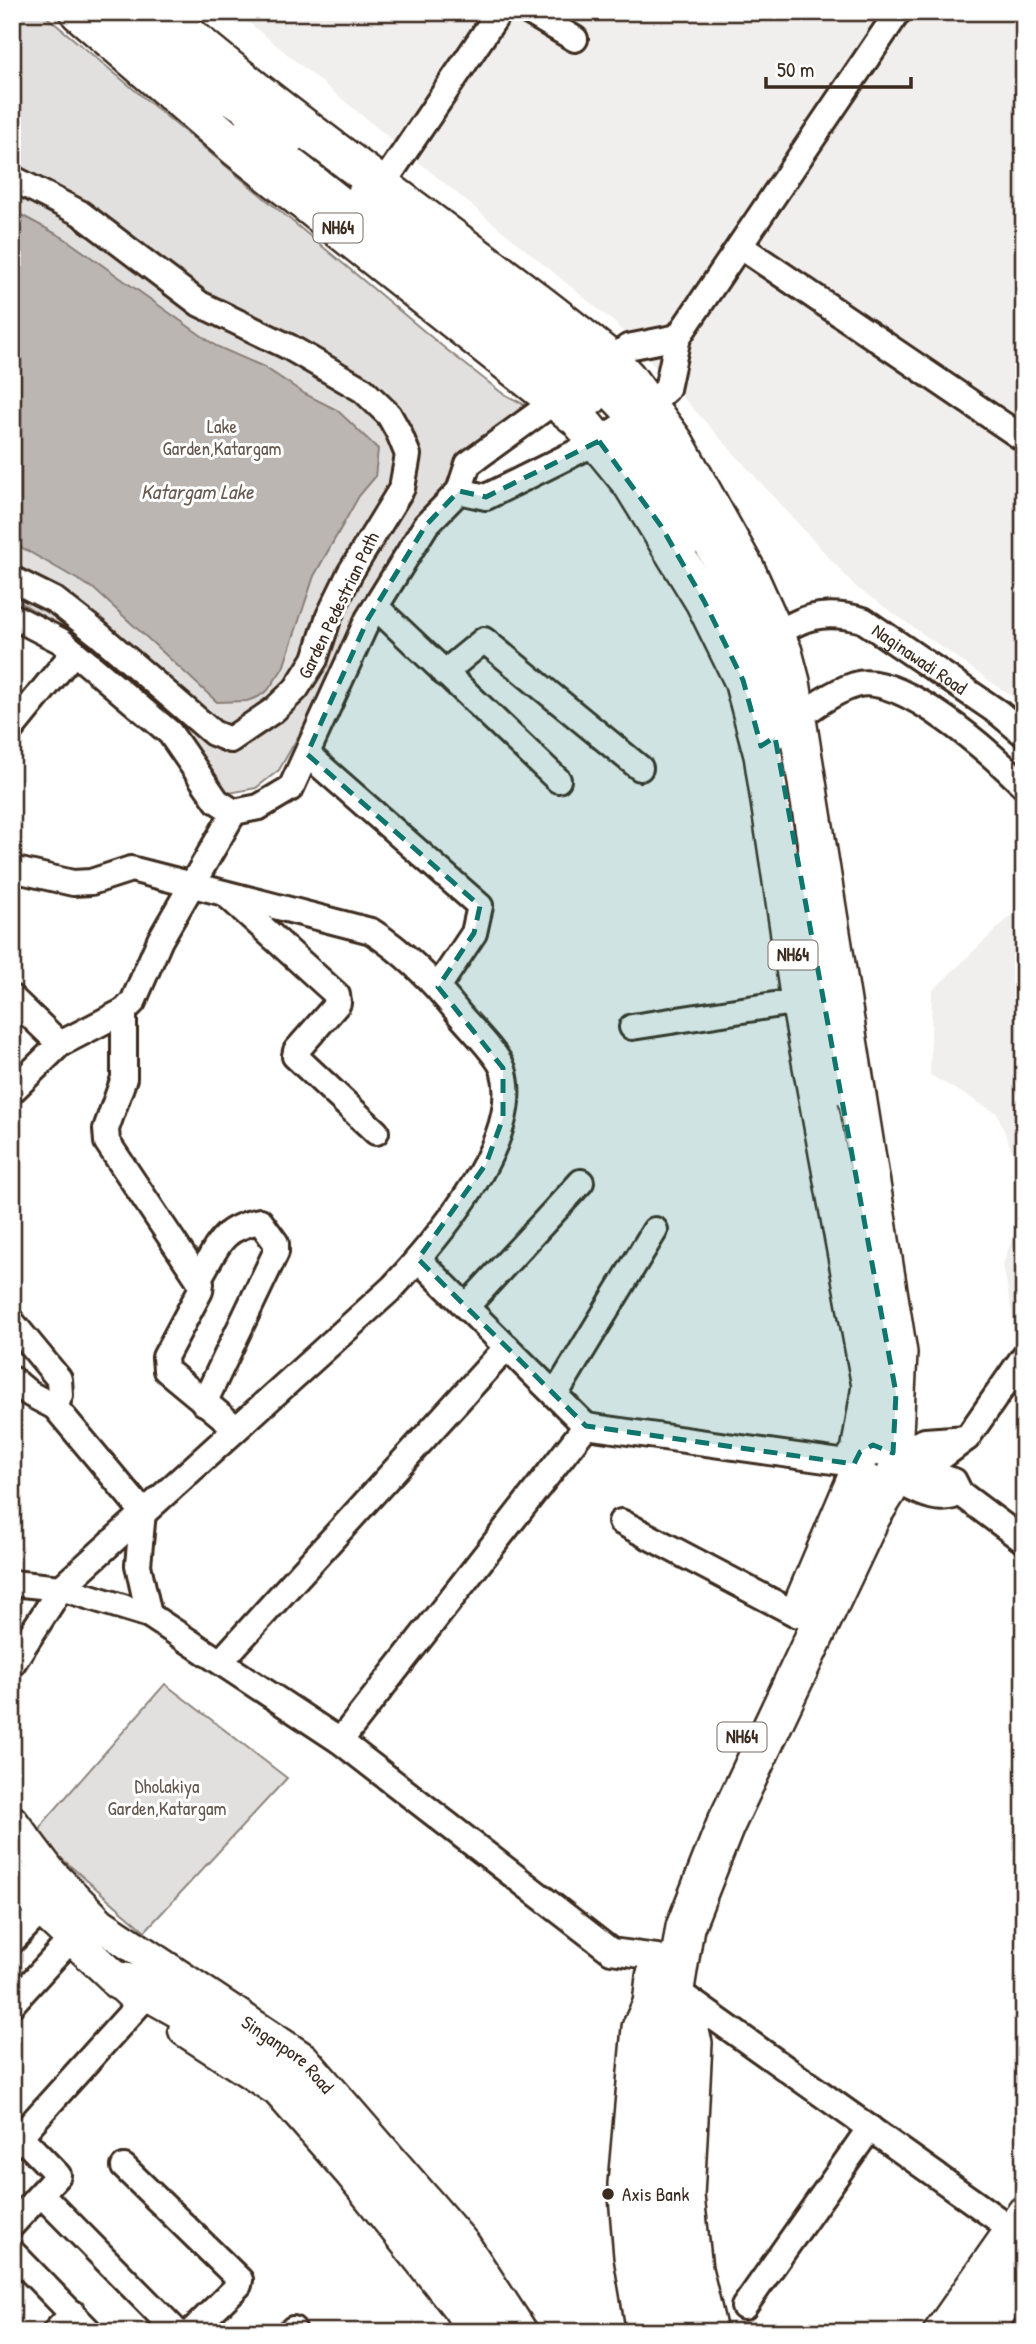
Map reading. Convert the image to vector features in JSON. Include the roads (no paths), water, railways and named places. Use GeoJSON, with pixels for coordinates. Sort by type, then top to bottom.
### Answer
{"type":"FeatureCollection","features":[{"type":"Feature","properties":{"kind":"highway","name":"NH64"},"geometry":{"type":"LineString","coordinates":[[79,12],[237,148],[584,380],[625,423],[675,443],[746,570],[753,647],[778,735],[898,1353],[883,1390]]}},
{"type":"Feature","properties":{"kind":"highway","name":"NH64"},"geometry":{"type":"LineString","coordinates":[[161,12],[376,194],[584,380],[625,423],[661,526],[704,601],[791,682],[778,735],[800,1000],[883,1390],[877,1468],[685,1927],[663,2012],[640,2151],[640,2213],[647,2276],[659,2332]]}},
{"type":"Feature","properties":{"kind":"highway","name":"NH64"},"geometry":{"type":"LineString","coordinates":[[675,2332],[663,2272],[658,2211],[657,2150],[663,2012],[657,1957],[662,1930],[695,1838],[797,1615],[877,1468]]}},
{"type":"Feature","properties":{"kind":"highway"},"geometry":{"type":"LineString","coordinates":[[143,1996],[251,2049],[293,2078],[368,2160],[498,2332]]}},
{"type":"Feature","properties":{"kind":"highway"},"geometry":{"type":"LineString","coordinates":[[646,2332],[633,2256],[627,2184],[641,2028],[663,2012],[689,2029],[693,2043],[685,2196],[693,2269],[708,2332]]}},
{"type":"Feature","properties":{"kind":"highway"},"geometry":{"type":"LineString","coordinates":[[962,2332],[1021,2231]]}},
{"type":"Feature","properties":{"kind":"main road"},"geometry":{"type":"LineString","coordinates":[[128,12],[206,81],[272,149],[584,380]]}},
{"type":"Feature","properties":{"kind":"main road"},"geometry":{"type":"LineString","coordinates":[[206,81],[376,194]]}},
{"type":"Feature","properties":{"kind":"main road"},"geometry":{"type":"LineString","coordinates":[[778,735],[828,1046],[839,1060],[887,1356],[883,1390]]}},
{"type":"Feature","properties":{"kind":"main road","name":"Singanpore Road"},"geometry":{"type":"LineString","coordinates":[[12,1822],[51,1874],[100,1924],[303,2059],[464,2245],[522,2332]]}},
{"type":"Feature","properties":{"kind":"main road","name":"Singanpore Road"},"geometry":{"type":"LineString","coordinates":[[12,1875],[42,1910],[72,1938],[143,1996],[278,2090],[351,2173],[459,2308],[474,2332]]}},
{"type":"Feature","properties":{"kind":"main road"},"geometry":{"type":"LineString","coordinates":[[940,2332],[1021,2231]]}},
{"type":"Feature","properties":{"kind":"main road"},"geometry":{"type":"LineString","coordinates":[[986,2332],[1022,2284]]}},
{"type":"Feature","properties":{"kind":"street"},"geometry":{"type":"LineString","coordinates":[[376,194],[499,12]]}},
{"type":"Feature","properties":{"kind":"street"},"geometry":{"type":"LineString","coordinates":[[529,12],[575,39]]}},
{"type":"Feature","properties":{"kind":"street"},"geometry":{"type":"LineString","coordinates":[[459,491],[486,497],[625,423],[667,389],[678,337],[898,12]]}},
{"type":"Feature","properties":{"kind":"street","name":"Garden Pedestrian Path"},"geometry":{"type":"LineString","coordinates":[[12,178],[80,213],[200,304],[289,347],[363,390],[389,415],[408,455],[402,488],[350,573],[329,616],[315,659],[296,689],[274,710],[230,740],[213,733],[57,601],[12,579]]}},
{"type":"Feature","properties":{"kind":"street"},"geometry":{"type":"LineString","coordinates":[[740,246],[1024,439]]}},
{"type":"Feature","properties":{"kind":"street"},"geometry":{"type":"LineString","coordinates":[[12,616],[61,641],[170,733],[216,801],[234,812],[259,807],[291,788],[376,607],[426,525],[459,491],[468,464],[628,347],[678,337]]}},
{"type":"Feature","properties":{"kind":"street"},"geometry":{"type":"LineString","coordinates":[[376,607],[558,780]]}},
{"type":"Feature","properties":{"kind":"street","name":"Naginawadi Road"},"geometry":{"type":"LineString","coordinates":[[753,647],[817,614],[837,614],[863,620],[989,706],[1024,734]]}},
{"type":"Feature","properties":{"kind":"street"},"geometry":{"type":"LineString","coordinates":[[444,673],[484,640],[640,768]]}},
{"type":"Feature","properties":{"kind":"street"},"geometry":{"type":"LineString","coordinates":[[12,728],[74,652]]}},
{"type":"Feature","properties":{"kind":"street","name":"Naginawadi Road"},"geometry":{"type":"LineString","coordinates":[[778,735],[837,692],[857,684],[872,684],[908,697],[942,716],[1020,777]]}},
{"type":"Feature","properties":{"kind":"street"},"geometry":{"type":"LineString","coordinates":[[307,754],[480,906],[474,933],[438,986]]}},
{"type":"Feature","properties":{"kind":"street"},"geometry":{"type":"LineString","coordinates":[[12,1091],[60,1044],[124,1011],[133,1002],[159,940],[234,812]]}},
{"type":"Feature","properties":{"kind":"street"},"geometry":{"type":"LineString","coordinates":[[12,869],[73,883],[91,882],[131,869],[228,896],[289,908],[371,930],[397,947],[438,986],[503,1068],[505,1093],[503,1118],[486,1164],[446,1226],[418,1259],[393,1287],[61,1588],[12,1664]]}},
{"type":"Feature","properties":{"kind":"street"},"geometry":{"type":"LineString","coordinates":[[228,896],[337,995],[338,1003],[296,1051],[295,1056],[376,1132]]}},
{"type":"Feature","properties":{"kind":"street"},"geometry":{"type":"LineString","coordinates":[[12,998],[60,1044]]}},
{"type":"Feature","properties":{"kind":"street"},"geometry":{"type":"LineString","coordinates":[[632,1027],[800,1000]]}},
{"type":"Feature","properties":{"kind":"street"},"geometry":{"type":"LineString","coordinates":[[124,1011],[124,1078],[106,1129],[107,1142],[199,1278],[200,1291],[165,1357],[164,1364],[171,1377],[236,1428]]}},
{"type":"Feature","properties":{"kind":"street"},"geometry":{"type":"LineString","coordinates":[[466,1307],[581,1182]]}},
{"type":"Feature","properties":{"kind":"street"},"geometry":{"type":"LineString","coordinates":[[199,1278],[222,1240],[238,1225],[260,1221],[276,1243],[276,1252],[204,1403]]}},
{"type":"Feature","properties":{"kind":"street"},"geometry":{"type":"LineString","coordinates":[[555,1395],[654,1230]]}},
{"type":"Feature","properties":{"kind":"street"},"geometry":{"type":"LineString","coordinates":[[418,1259],[586,1426],[954,1481],[960,1493],[1020,1531]]}},
{"type":"Feature","properties":{"kind":"street"},"geometry":{"type":"LineString","coordinates":[[12,1322],[59,1379],[60,1395],[55,1407]]}},
{"type":"Feature","properties":{"kind":"street"},"geometry":{"type":"LineString","coordinates":[[222,1660],[507,1347]]}},
{"type":"Feature","properties":{"kind":"street"},"geometry":{"type":"LineString","coordinates":[[877,1468],[925,1441],[967,1437],[1024,1356]]}},
{"type":"Feature","properties":{"kind":"street"},"geometry":{"type":"LineString","coordinates":[[12,1379],[30,1394],[55,1407],[143,1512],[138,1565],[149,1615]]}},
{"type":"Feature","properties":{"kind":"street"},"geometry":{"type":"LineString","coordinates":[[340,1741],[586,1426]]}},
{"type":"Feature","properties":{"kind":"street"},"geometry":{"type":"LineString","coordinates":[[621,1522],[797,1615]]}},
{"type":"Feature","properties":{"kind":"street"},"geometry":{"type":"LineString","coordinates":[[12,1583],[61,1588],[149,1615],[222,1660],[340,1741],[611,1951],[657,1957]]}},
{"type":"Feature","properties":{"kind":"street"},"geometry":{"type":"LineString","coordinates":[[12,1941],[42,1910]]}},
{"type":"Feature","properties":{"kind":"street"},"geometry":{"type":"LineString","coordinates":[[12,2004],[72,1938]]}},
{"type":"Feature","properties":{"kind":"street"},"geometry":{"type":"LineString","coordinates":[[12,2225],[42,2195],[58,2174],[16,2140],[143,1996]]}},
{"type":"Feature","properties":{"kind":"street"},"geometry":{"type":"LineString","coordinates":[[663,2012],[870,2128],[1021,2231]]}},
{"type":"Feature","properties":{"kind":"street"},"geometry":{"type":"LineString","coordinates":[[744,2307],[870,2128]]}},
{"type":"Feature","properties":{"kind":"street"},"geometry":{"type":"LineString","coordinates":[[124,2167],[240,2280],[239,2285],[191,2332]]}},
{"type":"Feature","properties":{"kind":"street"},"geometry":{"type":"LineString","coordinates":[[42,2195],[177,2332]]}},
{"type":"Feature","properties":{"kind":"street"},"geometry":{"type":"LineString","coordinates":[[15,2261],[73,2313],[90,2332]]}},
{"type":"Feature","properties":{"kind":"street"},"geometry":{"type":"LineString","coordinates":[[55,2332],[73,2313]]}},
{"type":"Feature","properties":{"kind":"water","name":"Katargam Lake"},"geometry":{"type":"Polygon","coordinates":[[[12,210],[64,238],[216,346],[264,367],[305,394],[337,410],[378,449],[375,477],[359,496],[314,576],[283,668],[268,690],[258,697],[247,701],[217,702],[94,589],[12,542],[12,210]]]}},
{"type":"Feature","properties":{"kind":"place","name":"Axis Bank"},"geometry":{"type":"Point","coordinates":[608,2194]}},
{"type":"Feature","properties":{"kind":"park label","name":"Lake Garden,Katargam"},"geometry":{"type":"Point","coordinates":[222,437]}},
{"type":"Feature","properties":{"kind":"park label","name":"Dholakiya Garden,Katargam"},"geometry":{"type":"Point","coordinates":[167,1797]}}]}
